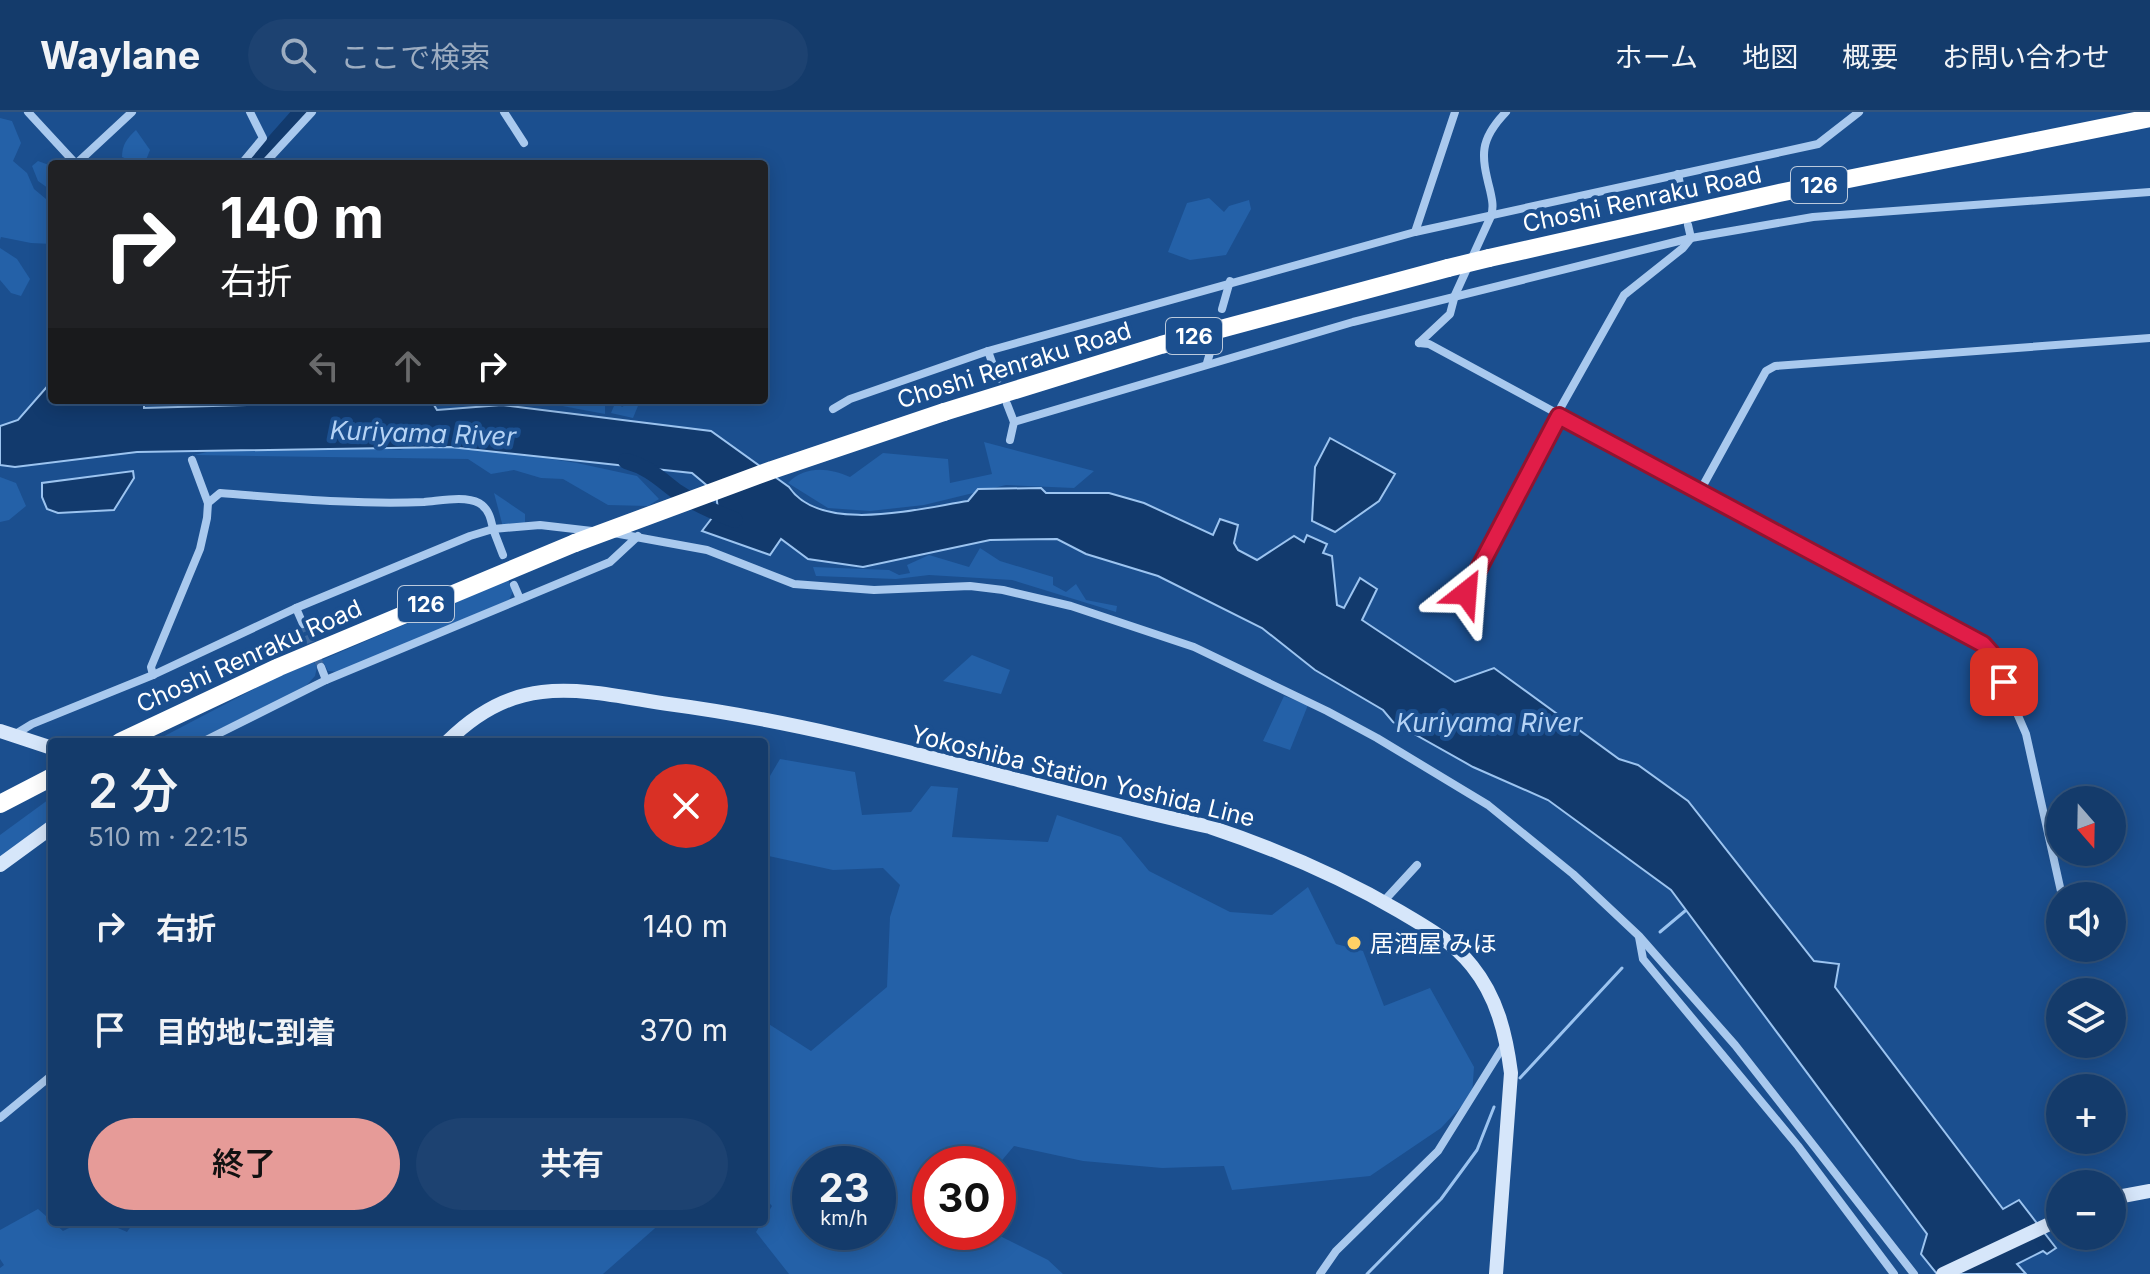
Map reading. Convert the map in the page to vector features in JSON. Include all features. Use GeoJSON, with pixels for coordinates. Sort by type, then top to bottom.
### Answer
{"type":"FeatureCollection","features":[{"type":"Feature","properties":{"kind":"highway","name":"Choshi Renraku Road"},"geometry":{"type":"LineString","coordinates":[[128,738],[279,667],[575,543],[772,470],[944,412],[1176,341],[1489,258],[1779,193],[2150,118]]}},
{"type":"Feature","properties":{"kind":"highway"},"geometry":{"type":"LineString","coordinates":[[0,804],[48,779]]}},
{"type":"Feature","properties":{"kind":"main road","name":"Yokoshiba Station Yoshida Line"},"geometry":{"type":"LineString","coordinates":[[452,738],[496,705],[539,692],[573,691],[734,713],[1210,827],[1281,851],[1383,902],[1445,939],[1472,966],[1492,996],[1507,1041],[1511,1073],[1496,1274]]}},
{"type":"Feature","properties":{"kind":"main road"},"geometry":{"type":"LineString","coordinates":[[6,733],[48,747]]}},
{"type":"Feature","properties":{"kind":"main road"},"geometry":{"type":"LineString","coordinates":[[0,865],[48,830]]}},
{"type":"Feature","properties":{"kind":"main road"},"geometry":{"type":"LineString","coordinates":[[2126,1195],[2150,1191]]}},
{"type":"Feature","properties":{"kind":"main road"},"geometry":{"type":"LineString","coordinates":[[1943,1274],[2046,1226]]}},
{"type":"Feature","properties":{"kind":"street"},"geometry":{"type":"LineString","coordinates":[[28,112],[72,160]]}},
{"type":"Feature","properties":{"kind":"street"},"geometry":{"type":"LineString","coordinates":[[80,160],[132,112]]}},
{"type":"Feature","properties":{"kind":"street"},"geometry":{"type":"LineString","coordinates":[[245,160],[263,138],[250,112]]}},
{"type":"Feature","properties":{"kind":"street"},"geometry":{"type":"LineString","coordinates":[[268,160],[312,112]]}},
{"type":"Feature","properties":{"kind":"street"},"geometry":{"type":"LineString","coordinates":[[504,112],[524,143]]}},
{"type":"Feature","properties":{"kind":"street"},"geometry":{"type":"LineString","coordinates":[[1415,232],[1455,112]]}},
{"type":"Feature","properties":{"kind":"street"},"geometry":{"type":"LineString","coordinates":[[1506,112],[1485,143],[1482,161],[1491,195],[1491,216],[1455,295],[1450,314],[1419,343],[1429,344],[1983,644],[1991,653],[2026,734],[2059,882]]}},
{"type":"Feature","properties":{"kind":"street"},"geometry":{"type":"LineString","coordinates":[[833,409],[878,388],[988,351],[1230,281],[1415,232],[1818,144],[1859,112]]}},
{"type":"Feature","properties":{"kind":"street"},"geometry":{"type":"LineString","coordinates":[[1678,174],[1683,199]]}},
{"type":"Feature","properties":{"kind":"street"},"geometry":{"type":"LineString","coordinates":[[1014,422],[1207,363],[1455,295],[1691,238],[1813,217],[2150,192]]}},
{"type":"Feature","properties":{"kind":"street"},"geometry":{"type":"LineString","coordinates":[[1688,225],[1691,238]]}},
{"type":"Feature","properties":{"kind":"street"},"geometry":{"type":"LineString","coordinates":[[1466,593],[1561,407],[1624,295],[1683,248],[1691,238]]}},
{"type":"Feature","properties":{"kind":"street"},"geometry":{"type":"LineString","coordinates":[[1222,309],[1230,281]]}},
{"type":"Feature","properties":{"kind":"street"},"geometry":{"type":"LineString","coordinates":[[1700,491],[1766,371],[1775,366],[2150,338]]}},
{"type":"Feature","properties":{"kind":"street"},"geometry":{"type":"LineString","coordinates":[[1207,363],[1212,346]]}},
{"type":"Feature","properties":{"kind":"street"},"geometry":{"type":"LineString","coordinates":[[988,351],[998,379]]}},
{"type":"Feature","properties":{"kind":"street"},"geometry":{"type":"LineString","coordinates":[[1007,404],[1014,422],[1010,440]]}},
{"type":"Feature","properties":{"kind":"street"},"geometry":{"type":"LineString","coordinates":[[153,675],[151,667],[162,635],[200,549],[208,503],[192,460]]}},
{"type":"Feature","properties":{"kind":"street"},"geometry":{"type":"LineString","coordinates":[[208,503],[220,493],[295,499],[468,500],[479,503],[489,512],[503,555]]}},
{"type":"Feature","properties":{"kind":"street"},"geometry":{"type":"LineString","coordinates":[[6,733],[153,675],[296,608],[493,529],[540,525],[638,536],[707,550],[794,584],[874,590],[970,586],[1003,590],[1071,606],[1194,647],[1327,711],[1468,791],[1573,874],[1639,936],[1735,1045],[1914,1274]]}},
{"type":"Feature","properties":{"kind":"street"},"geometry":{"type":"LineString","coordinates":[[210,738],[326,680],[610,562],[638,536]]}},
{"type":"Feature","properties":{"kind":"street"},"geometry":{"type":"LineString","coordinates":[[514,585],[520,599]]}},
{"type":"Feature","properties":{"kind":"street"},"geometry":{"type":"LineString","coordinates":[[296,608],[303,624]]}},
{"type":"Feature","properties":{"kind":"street"},"geometry":{"type":"LineString","coordinates":[[321,667],[326,680]]}},
{"type":"Feature","properties":{"kind":"street"},"geometry":{"type":"LineString","coordinates":[[1383,902],[1417,865]]}},
{"type":"Feature","properties":{"kind":"street"},"geometry":{"type":"LineString","coordinates":[[1639,936],[1643,959],[1798,1146],[1894,1274]]}},
{"type":"Feature","properties":{"kind":"street"},"geometry":{"type":"LineString","coordinates":[[1320,1274],[1336,1251],[1438,1151],[1507,1041]]}},
{"type":"Feature","properties":{"kind":"street"},"geometry":{"type":"LineString","coordinates":[[0,1118],[48,1078]]}},
{"type":"Feature","properties":{"kind":"shaded area"},"geometry":{"type":"Polygon","coordinates":[[[0,118],[12,121],[21,143],[13,161],[27,173],[34,189],[48,201],[48,244],[1,237],[0,240],[0,118]]]}},
{"type":"Feature","properties":{"kind":"shaded area"},"geometry":{"type":"Polygon","coordinates":[[[136,130],[150,150],[146,160],[122,157],[130,136],[136,130]]]}},
{"type":"Feature","properties":{"kind":"shaded area"},"geometry":{"type":"Polygon","coordinates":[[[38,161],[48,165],[48,188],[38,181],[32,166],[38,161]]]}},
{"type":"Feature","properties":{"kind":"shaded area"},"geometry":{"type":"Polygon","coordinates":[[[1209,198],[1224,212],[1229,206],[1249,200],[1251,209],[1226,255],[1190,260],[1168,252],[1187,203],[1209,198]]]}},
{"type":"Feature","properties":{"kind":"shaded area"},"geometry":{"type":"Polygon","coordinates":[[[0,248],[17,259],[30,279],[21,296],[11,293],[0,280],[0,248]]]}},
{"type":"Feature","properties":{"kind":"shaded area"},"geometry":{"type":"Polygon","coordinates":[[[552,404],[605,404],[605,414],[552,404]]]}},
{"type":"Feature","properties":{"kind":"shaded area"},"geometry":{"type":"Polygon","coordinates":[[[615,404],[622,407],[639,404],[633,418],[611,413],[615,404]]]}},
{"type":"Feature","properties":{"kind":"shaded area"},"geometry":{"type":"Polygon","coordinates":[[[984,442],[1094,471],[1074,488],[1006,485],[924,505],[870,511],[828,508],[788,483],[802,473],[818,470],[850,477],[883,453],[948,459],[950,483],[992,474],[984,442]]]}},
{"type":"Feature","properties":{"kind":"shaded area"},"geometry":{"type":"Polygon","coordinates":[[[426,443],[577,463],[637,476],[659,499],[648,506],[608,505],[563,479],[541,478],[514,470],[491,474],[468,459],[194,455],[220,449],[296,451],[351,446],[400,450],[426,443]]]}},
{"type":"Feature","properties":{"kind":"shaded area"},"geometry":{"type":"Polygon","coordinates":[[[0,477],[16,483],[26,506],[9,520],[0,522],[0,477]]]}},
{"type":"Feature","properties":{"kind":"shaded area"},"geometry":{"type":"Polygon","coordinates":[[[494,493],[525,514],[523,525],[503,527],[494,493]]]}},
{"type":"Feature","properties":{"kind":"shaded area"},"geometry":{"type":"Polygon","coordinates":[[[980,548],[1000,561],[1053,577],[1053,585],[1066,592],[1076,584],[1086,600],[1117,606],[1116,612],[1012,580],[929,575],[896,579],[816,576],[813,567],[889,570],[899,575],[910,573],[907,565],[929,555],[969,567],[980,548]]]}},
{"type":"Feature","properties":{"kind":"shaded area"},"geometry":{"type":"Polygon","coordinates":[[[508,580],[513,591],[509,600],[338,672],[328,671],[322,660],[508,580]]]}},
{"type":"Feature","properties":{"kind":"shaded area"},"geometry":{"type":"Polygon","coordinates":[[[972,655],[1010,670],[1001,694],[943,681],[972,655]]]}},
{"type":"Feature","properties":{"kind":"shaded area"},"geometry":{"type":"Polygon","coordinates":[[[314,662],[317,667],[315,676],[306,686],[201,738],[161,738],[275,678],[314,662]]]}},
{"type":"Feature","properties":{"kind":"shaded area"},"geometry":{"type":"Polygon","coordinates":[[[1284,696],[1308,705],[1290,750],[1263,741],[1284,696]]]}},
{"type":"Feature","properties":{"kind":"shaded area"},"geometry":{"type":"Polygon","coordinates":[[[780,759],[855,772],[862,815],[911,812],[931,786],[958,788],[952,837],[1048,842],[1057,815],[1121,837],[1149,871],[1230,912],[1272,915],[1308,887],[1336,944],[1363,951],[1384,1006],[1430,988],[1474,1067],[1472,1095],[1441,1128],[1370,1176],[1232,1190],[1224,1166],[1162,1168],[1083,1161],[1016,1146],[912,1146],[912,1250],[1016,1250],[1016,1244],[1048,1260],[1063,1274],[789,1274],[756,1232],[760,1226],[768,1226],[768,1212],[772,1206],[768,1202],[768,1024],[811,1051],[887,987],[890,917],[900,885],[883,868],[833,870],[768,856],[768,779],[780,759]]]}},
{"type":"Feature","properties":{"kind":"shaded area"},"geometry":{"type":"Polygon","coordinates":[[[48,800],[48,823],[0,859],[0,835],[48,800]]]}},
{"type":"Feature","properties":{"kind":"shaded area"},"geometry":{"type":"Polygon","coordinates":[[[38,1209],[48,1218],[48,1226],[57,1226],[63,1231],[75,1226],[112,1226],[127,1232],[131,1226],[657,1226],[603,1274],[0,1274],[0,1268],[4,1265],[0,1259],[0,1230],[38,1209]]]}},
{"type":"Feature","properties":{"kind":"water","name":"Kuriyama River"},"geometry":{"type":"Polygon","coordinates":[[[48,386],[48,404],[144,404],[144,408],[425,404],[434,405],[437,410],[502,405],[711,431],[789,487],[804,502],[847,514],[873,515],[968,501],[978,489],[1041,488],[1046,493],[1109,493],[1144,503],[1213,535],[1220,519],[1238,525],[1234,543],[1238,550],[1257,560],[1294,536],[1304,542],[1307,535],[1327,544],[1323,553],[1332,556],[1337,605],[1344,608],[1360,578],[1377,589],[1362,620],[1455,682],[1494,668],[1619,759],[1638,765],[1688,801],[1814,961],[1839,964],[1835,987],[2003,1209],[2019,1200],[2046,1235],[2046,1250],[2053,1250],[2047,1254],[2043,1251],[2017,1264],[2026,1274],[1937,1274],[1921,1254],[1927,1234],[1671,890],[1548,800],[1473,767],[1393,722],[1383,710],[1315,670],[1262,628],[1158,576],[1086,554],[1057,539],[990,540],[863,567],[808,559],[781,539],[770,555],[702,531],[718,510],[716,493],[692,473],[450,447],[137,452],[15,467],[0,465],[0,426],[18,420],[48,386]]]}},
{"type":"Feature","properties":{"kind":"water"},"geometry":{"type":"Polygon","coordinates":[[[1330,438],[1395,474],[1379,501],[1335,532],[1312,521],[1315,467],[1330,438]]]}},
{"type":"Feature","properties":{"kind":"water"},"geometry":{"type":"Polygon","coordinates":[[[133,471],[134,478],[114,510],[58,513],[47,509],[42,497],[42,483],[133,471]]]}},
{"type":"Feature","properties":{"kind":"waterway"},"geometry":{"type":"LineString","coordinates":[[259,160],[301,112]]}},
{"type":"Feature","properties":{"kind":"waterway","name":"Kuriyama River"},"geometry":{"type":"LineString","coordinates":[[626,461],[659,477],[690,500],[735,520]]}},
{"type":"Feature","properties":{"kind":"waterway"},"geometry":{"type":"LineString","coordinates":[[1660,932],[1685,911]]}},
{"type":"Feature","properties":{"kind":"waterway"},"geometry":{"type":"LineString","coordinates":[[1520,1078],[1622,968]]}},
{"type":"Feature","properties":{"kind":"waterway"},"geometry":{"type":"LineString","coordinates":[[1367,1274],[1441,1199],[1477,1150],[1494,1107]]}},
{"type":"Feature","properties":{"kind":"tunnel"},"geometry":{"type":"LineString","coordinates":[[303,624],[321,667]]}},
{"type":"Feature","properties":{"kind":"place","name":"居酒屋 みほ"},"geometry":{"type":"Point","coordinates":[1354,943]}},
{"type":"Feature","properties":{"kind":"route"},"geometry":{"type":"LineString","coordinates":[[1466,593],[1559,416],[1983,644],[1991,653],[2004,682]]}}]}
